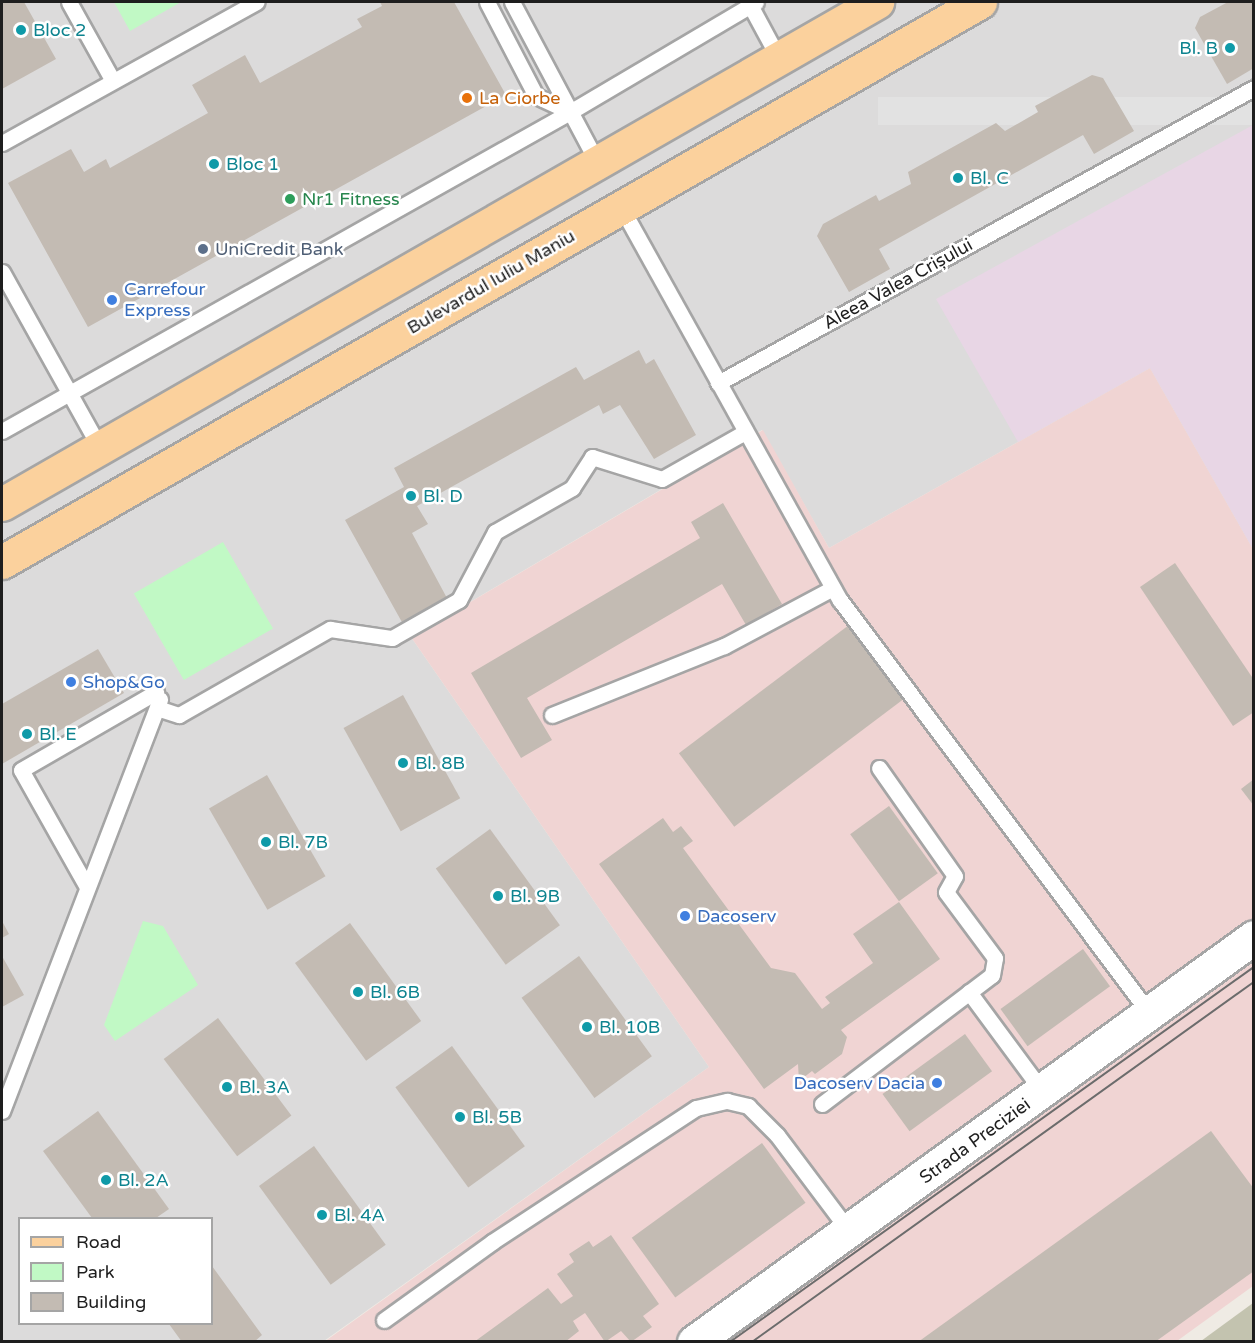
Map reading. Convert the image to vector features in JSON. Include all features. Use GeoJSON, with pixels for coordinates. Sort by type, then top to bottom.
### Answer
{"type":"FeatureCollection","features":[{"type":"Feature","properties":{"kind":"main road"},"geometry":{"type":"LineString","coordinates":[[2,504],[877,2]]}},
{"type":"Feature","properties":{"kind":"main road","name":"Bulevardul Iuliu Maniu"},"geometry":{"type":"LineString","coordinates":[[2,562],[980,2]]}},
{"type":"Feature","properties":{"kind":"street","name":"Strada Preciziei"},"geometry":{"type":"LineString","coordinates":[[694,1341],[1043,1092],[1254,937]]}},
{"type":"Feature","properties":{"kind":"lane"},"geometry":{"type":"LineString","coordinates":[[69,2],[113,81]]}},
{"type":"Feature","properties":{"kind":"lane"},"geometry":{"type":"LineString","coordinates":[[487,2],[537,96],[570,112]]}},
{"type":"Feature","properties":{"kind":"lane"},"geometry":{"type":"LineString","coordinates":[[512,2],[597,162]]}},
{"type":"Feature","properties":{"kind":"lane"},"geometry":{"type":"LineString","coordinates":[[2,143],[252,3]]}},
{"type":"Feature","properties":{"kind":"lane"},"geometry":{"type":"LineString","coordinates":[[2,431],[570,112],[753,3],[778,57]]}},
{"type":"Feature","properties":{"kind":"lane","name":"Aleea Valea Crișului"},"geometry":{"type":"LineString","coordinates":[[718,383],[1254,88]]}},
{"type":"Feature","properties":{"kind":"lane"},"geometry":{"type":"LineString","coordinates":[[621,207],[833,588],[1150,1014]]}},
{"type":"Feature","properties":{"kind":"lane"},"geometry":{"type":"LineString","coordinates":[[2,272],[100,448]]}},
{"type":"Feature","properties":{"kind":"lane"},"geometry":{"type":"LineString","coordinates":[[158,700],[179,715],[330,629],[392,638],[459,600],[495,532],[572,488],[592,457],[662,479],[745,432]]}},
{"type":"Feature","properties":{"kind":"lane"},"geometry":{"type":"LineString","coordinates":[[552,715],[724,646],[833,588]]}},
{"type":"Feature","properties":{"kind":"lane"},"geometry":{"type":"LineString","coordinates":[[2,1111],[158,700]]}},
{"type":"Feature","properties":{"kind":"lane"},"geometry":{"type":"LineString","coordinates":[[87,887],[21,770],[158,700]]}},
{"type":"Feature","properties":{"kind":"lane"},"geometry":{"type":"LineString","coordinates":[[822,1104],[992,975],[995,958],[946,892],[955,876],[879,768]]}},
{"type":"Feature","properties":{"kind":"lane"},"geometry":{"type":"LineString","coordinates":[[969,992],[1043,1092]]}},
{"type":"Feature","properties":{"kind":"lane"},"geometry":{"type":"LineString","coordinates":[[384,1320],[492,1242],[696,1108],[727,1101],[748,1106],[777,1135],[849,1231]]}},
{"type":"Feature","properties":{"kind":"shaded area"},"geometry":{"type":"Polygon","coordinates":[[[2,2],[1253,2],[1253,549],[1150,368],[829,548],[762,430],[411,637],[709,1067],[324,1341],[2,1342],[2,2]]]}},
{"type":"Feature","properties":{"kind":"shaded area"},"geometry":{"type":"Polygon","coordinates":[[[878,97],[1253,97],[1253,125],[878,125],[878,97]]]}},
{"type":"Feature","properties":{"kind":"shaded area"},"geometry":{"type":"Polygon","coordinates":[[[1253,125],[1253,549],[1150,368],[1018,442],[936,299],[1253,125]]]}},
{"type":"Feature","properties":{"kind":"shaded area"},"geometry":{"type":"Polygon","coordinates":[[[1150,368],[1253,549],[1253,1286],[1177,1341],[324,1342],[709,1067],[411,637],[763,430],[829,548],[1150,368]]]}},
{"type":"Feature","properties":{"kind":"shaded area"},"geometry":{"type":"Polygon","coordinates":[[[1253,1303],[1253,1341],[1201,1341],[1253,1303]]]}},
{"type":"Feature","properties":{"kind":"green space"},"geometry":{"type":"Polygon","coordinates":[[[114,2],[181,2],[130,31],[114,2]]]}},
{"type":"Feature","properties":{"kind":"green space"},"geometry":{"type":"Polygon","coordinates":[[[223,542],[273,629],[184,680],[134,594],[223,542]]]}},
{"type":"Feature","properties":{"kind":"green space"},"geometry":{"type":"Polygon","coordinates":[[[143,921],[163,926],[198,985],[115,1041],[104,1025],[143,921]]]}},
{"type":"Feature","properties":{"kind":"building","name":"Bloc 2"},"geometry":{"type":"Polygon","coordinates":[[[2,2],[24,2],[56,59],[2,89],[2,2]]]}},
{"type":"Feature","properties":{"kind":"building","name":"Bloc 1"},"geometry":{"type":"Polygon","coordinates":[[[380,2],[454,2],[506,95],[88,327],[8,183],[71,149],[84,172],[106,159],[110,168],[208,113],[192,85],[245,55],[260,83],[362,27],[357,19],[382,6],[380,2]]]}},
{"type":"Feature","properties":{"kind":"building","name":"Bl. B"},"geometry":{"type":"Polygon","coordinates":[[[1228,2],[1254,2],[1254,68],[1227,84],[1195,28],[1200,17],[1228,2]]]}},
{"type":"Feature","properties":{"kind":"building","name":"Bl. C"},"geometry":{"type":"Polygon","coordinates":[[[1092,75],[1103,78],[1134,131],[1094,154],[1083,135],[879,249],[890,269],[849,292],[817,236],[823,224],[876,195],[879,201],[911,184],[908,172],[996,123],[1005,131],[1038,112],[1035,106],[1092,75]]]}},
{"type":"Feature","properties":{"kind":"building","name":"Bl. D"},"geometry":{"type":"Polygon","coordinates":[[[639,350],[646,364],[654,359],[696,435],[654,459],[620,405],[603,414],[599,405],[417,506],[428,524],[412,533],[448,600],[403,624],[345,520],[404,487],[394,468],[576,367],[584,380],[639,350]]]}},
{"type":"Feature","properties":{"kind":"building"},"geometry":{"type":"Polygon","coordinates":[[[723,503],[782,604],[746,625],[722,584],[527,698],[552,740],[521,758],[471,673],[700,538],[691,522],[723,503]]]}},
{"type":"Feature","properties":{"kind":"building"},"geometry":{"type":"Polygon","coordinates":[[[1175,563],[1254,680],[1254,712],[1233,726],[1140,587],[1175,563]]]}},
{"type":"Feature","properties":{"kind":"building"},"geometry":{"type":"Polygon","coordinates":[[[849,625],[904,698],[734,827],[679,753],[849,625]]]}},
{"type":"Feature","properties":{"kind":"building","name":"Bl. E"},"geometry":{"type":"Polygon","coordinates":[[[98,649],[124,693],[2,764],[2,704],[98,649]]]}},
{"type":"Feature","properties":{"kind":"building","name":"Bl. 8B"},"geometry":{"type":"Polygon","coordinates":[[[403,695],[460,798],[401,831],[344,728],[403,695]]]}},
{"type":"Feature","properties":{"kind":"building","name":"Bl. 7B"},"geometry":{"type":"Polygon","coordinates":[[[267,775],[326,876],[267,910],[209,808],[267,775]]]}},
{"type":"Feature","properties":{"kind":"building"},"geometry":{"type":"Polygon","coordinates":[[[1254,779],[1254,806],[1241,789],[1254,779]]]}},
{"type":"Feature","properties":{"kind":"building"},"geometry":{"type":"Polygon","coordinates":[[[889,806],[938,873],[899,901],[850,834],[889,806]]]}},
{"type":"Feature","properties":{"kind":"building","name":"Dacoserv"},"geometry":{"type":"Polygon","coordinates":[[[663,818],[673,832],[681,826],[693,841],[683,848],[771,968],[795,973],[822,1009],[830,1003],[825,997],[873,963],[853,934],[899,902],[940,959],[841,1030],[847,1037],[842,1054],[815,1074],[812,1071],[799,1081],[798,1064],[764,1089],[599,864],[663,818]]]}},
{"type":"Feature","properties":{"kind":"building","name":"Bl. 9B"},"geometry":{"type":"Polygon","coordinates":[[[490,829],[560,925],[506,965],[436,868],[490,829]]]}},
{"type":"Feature","properties":{"kind":"building"},"geometry":{"type":"Polygon","coordinates":[[[2,921],[9,934],[2,938],[2,921]]]}},
{"type":"Feature","properties":{"kind":"building","name":"Bl. 6B"},"geometry":{"type":"Polygon","coordinates":[[[350,923],[421,1021],[366,1061],[295,963],[350,923]]]}},
{"type":"Feature","properties":{"kind":"building"},"geometry":{"type":"Polygon","coordinates":[[[1083,949],[1110,986],[1028,1046],[1000,1009],[1083,949]]]}},
{"type":"Feature","properties":{"kind":"building"},"geometry":{"type":"Polygon","coordinates":[[[2,956],[24,995],[2,1007],[2,956]]]}},
{"type":"Feature","properties":{"kind":"building","name":"Bl. 10B"},"geometry":{"type":"Polygon","coordinates":[[[579,956],[652,1056],[594,1098],[522,998],[579,956]]]}},
{"type":"Feature","properties":{"kind":"building","name":"Bl. 3A"},"geometry":{"type":"Polygon","coordinates":[[[218,1018],[291,1115],[237,1156],[164,1059],[218,1018]]]}},
{"type":"Feature","properties":{"kind":"building","name":"Dacoserv Dacia"},"geometry":{"type":"Polygon","coordinates":[[[965,1034],[992,1071],[910,1131],[882,1094],[965,1034]]]}},
{"type":"Feature","properties":{"kind":"building","name":"Bl. 5B"},"geometry":{"type":"Polygon","coordinates":[[[452,1046],[525,1146],[468,1187],[395,1087],[452,1046]]]}},
{"type":"Feature","properties":{"kind":"building","name":"Bl. 2A"},"geometry":{"type":"Polygon","coordinates":[[[98,1111],[169,1209],[157,1217],[91,1217],[43,1151],[98,1111]]]}},
{"type":"Feature","properties":{"kind":"building"},"geometry":{"type":"Polygon","coordinates":[[[1211,1131],[1254,1189],[1254,1271],[1155,1342],[918,1342],[1211,1131]]]}},
{"type":"Feature","properties":{"kind":"building"},"geometry":{"type":"Polygon","coordinates":[[[762,1143],[805,1203],[675,1298],[632,1238],[762,1143]]]}},
{"type":"Feature","properties":{"kind":"building","name":"Bl. 4A"},"geometry":{"type":"Polygon","coordinates":[[[314,1146],[386,1245],[331,1285],[259,1186],[314,1146]]]}},
{"type":"Feature","properties":{"kind":"building"},"geometry":{"type":"Polygon","coordinates":[[[611,1235],[659,1304],[643,1316],[652,1327],[631,1342],[621,1331],[605,1342],[585,1313],[573,1321],[579,1331],[565,1342],[474,1342],[548,1288],[561,1304],[573,1296],[557,1274],[574,1262],[569,1254],[589,1241],[593,1247],[611,1235]]]}},
{"type":"Feature","properties":{"kind":"building"},"geometry":{"type":"Polygon","coordinates":[[[213,1267],[262,1335],[254,1342],[182,1342],[170,1325],[213,1325],[213,1267]]]}},
{"type":"Feature","properties":{"kind":"tram line"},"geometry":{"type":"LineString","coordinates":[[730,1342],[1254,967]]}},
{"type":"Feature","properties":{"kind":"tram line"},"geometry":{"type":"LineString","coordinates":[[752,1342],[1254,982]]}},
{"type":"Feature","properties":{"kind":"place","name":"Bloc 2"},"geometry":{"type":"Point","coordinates":[21,30]}},
{"type":"Feature","properties":{"kind":"place","name":"Bl. B"},"geometry":{"type":"Point","coordinates":[1230,48]}},
{"type":"Feature","properties":{"kind":"place","name":"La Ciorbe"},"geometry":{"type":"Point","coordinates":[467,98]}},
{"type":"Feature","properties":{"kind":"place","name":"Bloc 1"},"geometry":{"type":"Point","coordinates":[214,164]}},
{"type":"Feature","properties":{"kind":"place","name":"Bl. C"},"geometry":{"type":"Point","coordinates":[958,178]}},
{"type":"Feature","properties":{"kind":"place","name":"Nr1 Fitness"},"geometry":{"type":"Point","coordinates":[290,199]}},
{"type":"Feature","properties":{"kind":"place","name":"UniCredit Bank"},"geometry":{"type":"Point","coordinates":[203,249]}},
{"type":"Feature","properties":{"kind":"place","name":"Carrefour Express"},"geometry":{"type":"Point","coordinates":[112,300]}},
{"type":"Feature","properties":{"kind":"place","name":"Bl. D"},"geometry":{"type":"Point","coordinates":[411,496]}},
{"type":"Feature","properties":{"kind":"place","name":"Shop&Go"},"geometry":{"type":"Point","coordinates":[71,682]}},
{"type":"Feature","properties":{"kind":"place","name":"Bl. E"},"geometry":{"type":"Point","coordinates":[27,734]}},
{"type":"Feature","properties":{"kind":"place","name":"Bl. 8B"},"geometry":{"type":"Point","coordinates":[403,763]}},
{"type":"Feature","properties":{"kind":"place","name":"Bl. 7B"},"geometry":{"type":"Point","coordinates":[266,842]}},
{"type":"Feature","properties":{"kind":"place","name":"Bl. 9B"},"geometry":{"type":"Point","coordinates":[498,896]}},
{"type":"Feature","properties":{"kind":"place","name":"Dacoserv"},"geometry":{"type":"Point","coordinates":[685,916]}},
{"type":"Feature","properties":{"kind":"place","name":"Bl. 6B"},"geometry":{"type":"Point","coordinates":[358,992]}},
{"type":"Feature","properties":{"kind":"place","name":"Bl. 10B"},"geometry":{"type":"Point","coordinates":[587,1027]}},
{"type":"Feature","properties":{"kind":"place","name":"Dacoserv Dacia"},"geometry":{"type":"Point","coordinates":[937,1083]}},
{"type":"Feature","properties":{"kind":"place","name":"Bl. 3A"},"geometry":{"type":"Point","coordinates":[227,1087]}},
{"type":"Feature","properties":{"kind":"place","name":"Bl. 5B"},"geometry":{"type":"Point","coordinates":[460,1117]}},
{"type":"Feature","properties":{"kind":"place","name":"Bl. 2A"},"geometry":{"type":"Point","coordinates":[106,1180]}},
{"type":"Feature","properties":{"kind":"place","name":"Bl. 4A"},"geometry":{"type":"Point","coordinates":[322,1215]}}]}
